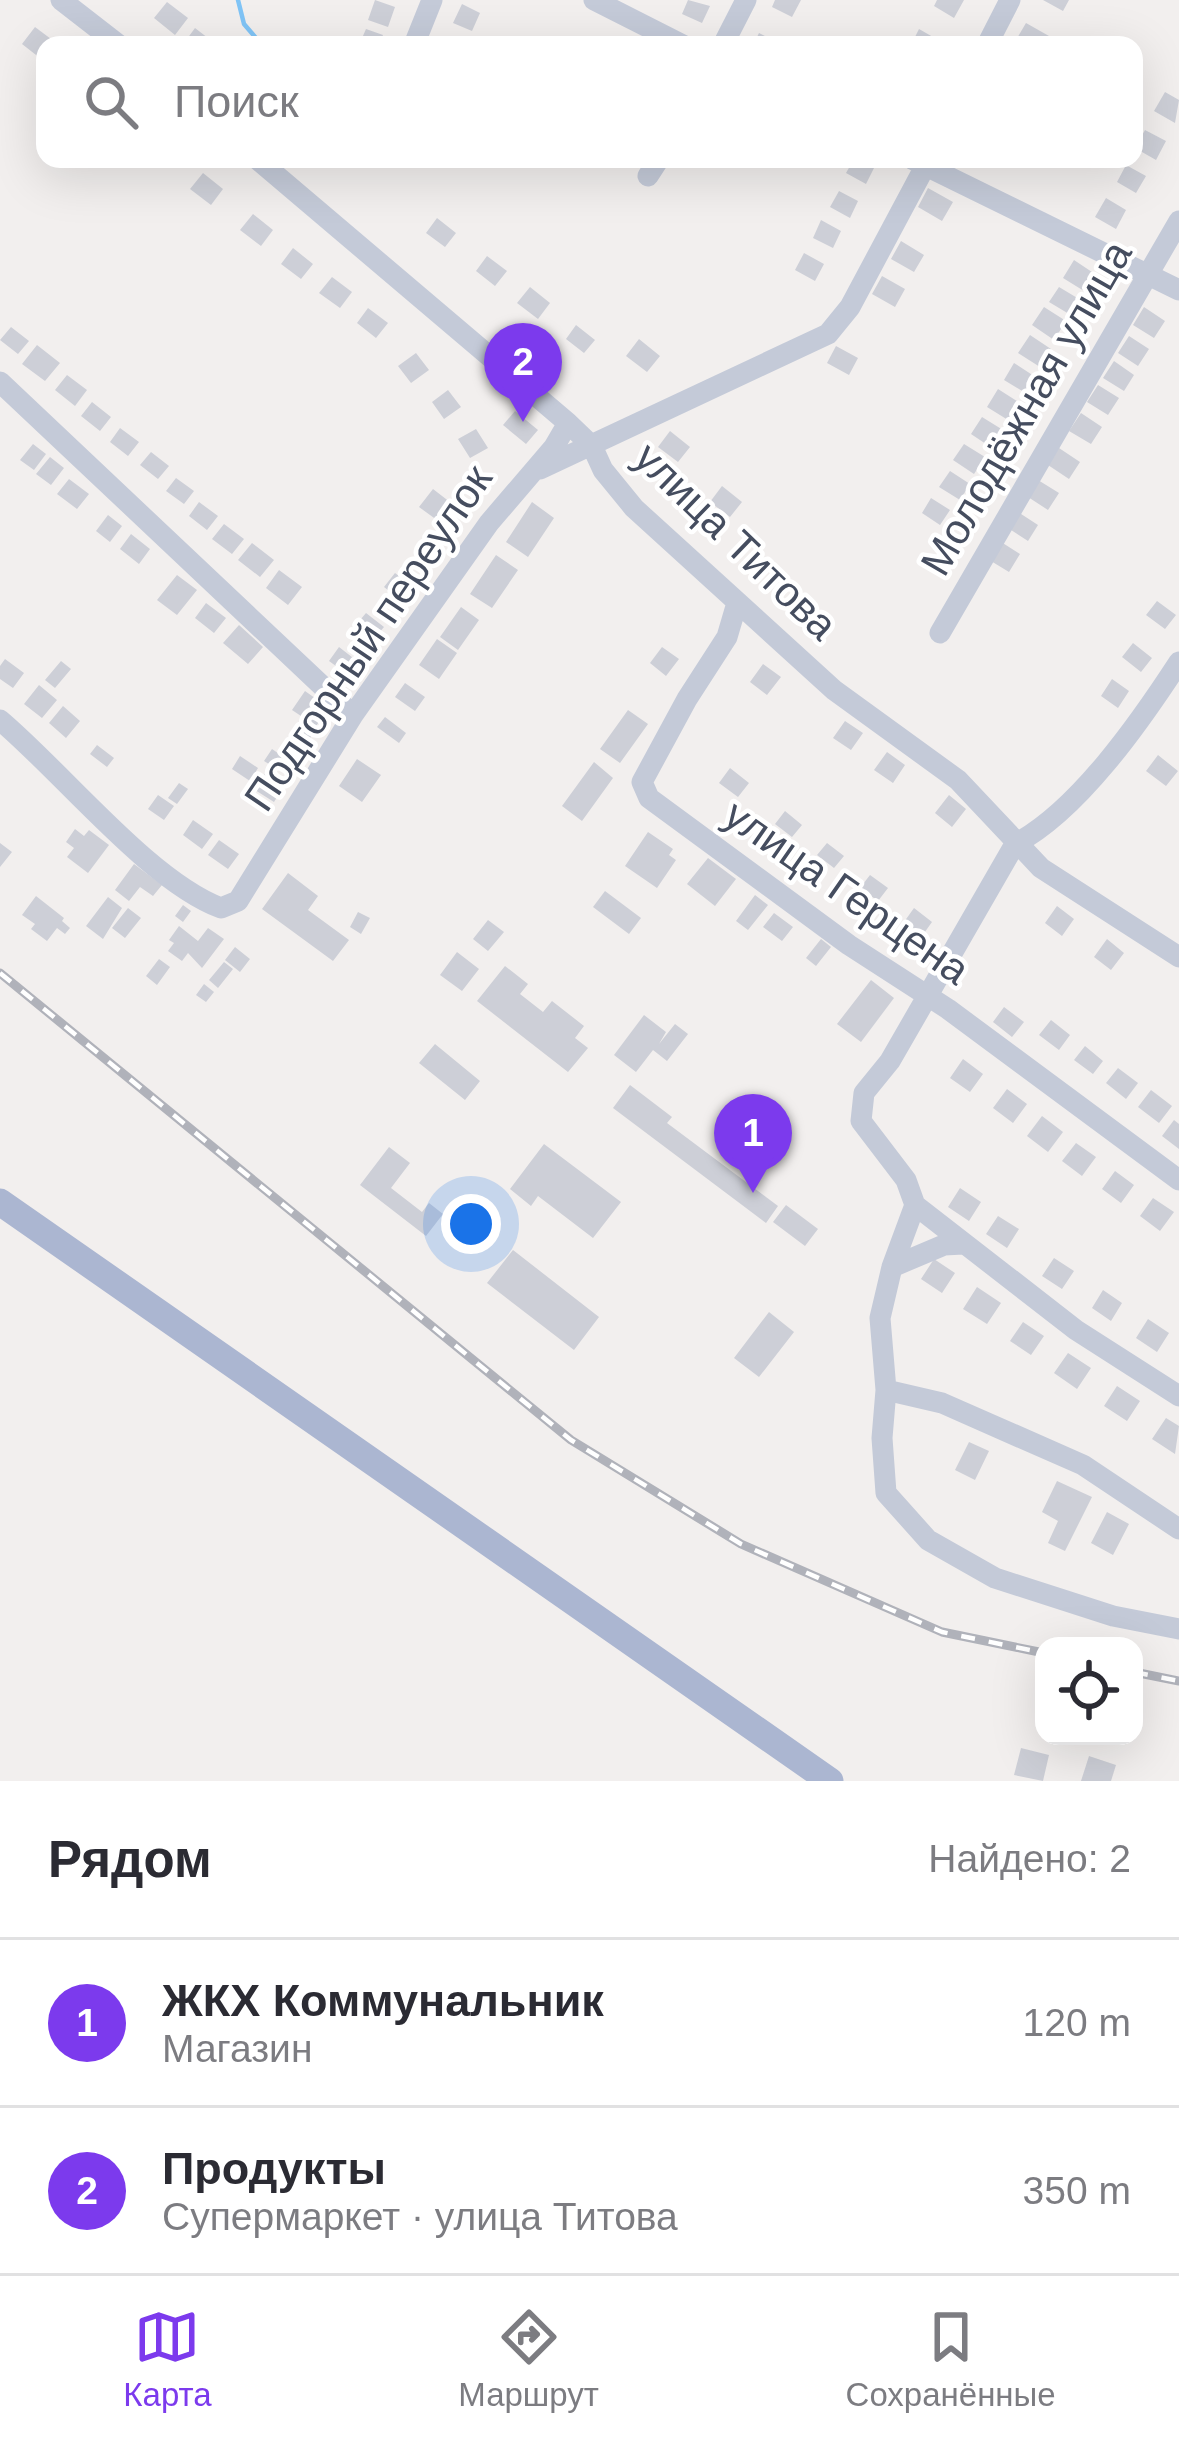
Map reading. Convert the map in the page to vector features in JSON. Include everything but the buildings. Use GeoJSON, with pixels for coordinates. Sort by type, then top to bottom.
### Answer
{"type":"FeatureCollection","features":[{"type":"Feature","properties":{"kind":"main road"},"geometry":{"type":"LineString","coordinates":[[0,1202],[830,1781]]}},
{"type":"Feature","properties":{"kind":"street"},"geometry":{"type":"LineString","coordinates":[[62,0],[108,36]]}},
{"type":"Feature","properties":{"kind":"street"},"geometry":{"type":"LineString","coordinates":[[418,36],[432,0]]}},
{"type":"Feature","properties":{"kind":"street"},"geometry":{"type":"LineString","coordinates":[[594,0],[665,36]]}},
{"type":"Feature","properties":{"kind":"street"},"geometry":{"type":"LineString","coordinates":[[728,36],[746,0]]}},
{"type":"Feature","properties":{"kind":"street"},"geometry":{"type":"LineString","coordinates":[[992,36],[1010,0]]}},
{"type":"Feature","properties":{"kind":"street","name":"улица Титова"},"geometry":{"type":"LineString","coordinates":[[268,168],[568,423],[592,446],[603,470],[634,508],[834,689],[958,780],[1041,868],[1179,957]]}},
{"type":"Feature","properties":{"kind":"street"},"geometry":{"type":"LineString","coordinates":[[526,476],[828,334],[850,307],[919,168]]}},
{"type":"Feature","properties":{"kind":"street"},"geometry":{"type":"LineString","coordinates":[[936,168],[1179,290]]}},
{"type":"Feature","properties":{"kind":"street","name":"Молодёжная улица"},"geometry":{"type":"LineString","coordinates":[[940,633],[1179,221]]}},
{"type":"Feature","properties":{"kind":"street"},"geometry":{"type":"LineString","coordinates":[[0,382],[353,715]]}},
{"type":"Feature","properties":{"kind":"street","name":"Подгорный переулок"},"geometry":{"type":"LineString","coordinates":[[0,720],[127,841],[196,898],[221,908],[238,902],[353,715],[568,423]]}},
{"type":"Feature","properties":{"kind":"street","name":"улица Герцена"},"geometry":{"type":"LineString","coordinates":[[737,603],[728,637],[687,699],[642,782],[649,798],[924,997],[948,1009],[1179,1180]]}},
{"type":"Feature","properties":{"kind":"street"},"geometry":{"type":"LineString","coordinates":[[1179,662],[1135,729],[1040,832],[1016,844],[890,1061],[864,1093],[861,1121],[906,1180],[915,1205],[1076,1330],[1179,1396]]}},
{"type":"Feature","properties":{"kind":"street"},"geometry":{"type":"LineString","coordinates":[[915,1205],[892,1267],[880,1318],[886,1493],[928,1540],[995,1578],[1114,1616],[1179,1629]]}},
{"type":"Feature","properties":{"kind":"street"},"geometry":{"type":"LineString","coordinates":[[892,1267],[944,1245],[963,1244]]}},
{"type":"Feature","properties":{"kind":"street"},"geometry":{"type":"LineString","coordinates":[[886,1390],[942,1402],[1083,1465],[1179,1529]]}},
{"type":"Feature","properties":{"kind":"waterway"},"geometry":{"type":"LineString","coordinates":[[238,0],[244,24],[254,36]]}},
{"type":"Feature","properties":{"kind":"railway"},"geometry":{"type":"LineString","coordinates":[[0,973],[571,1440],[741,1544],[942,1632],[1035,1651]]}},
{"type":"Feature","properties":{"kind":"railway"},"geometry":{"type":"LineString","coordinates":[[1143,1674],[1179,1681]]}},
{"type":"Feature","properties":{"kind":"place","name":"Продукты"},"geometry":{"type":"Point","coordinates":[523,422]}},
{"type":"Feature","properties":{"kind":"place","name":"ЖКХ Коммунальник"},"geometry":{"type":"Point","coordinates":[753,1193]}}]}
